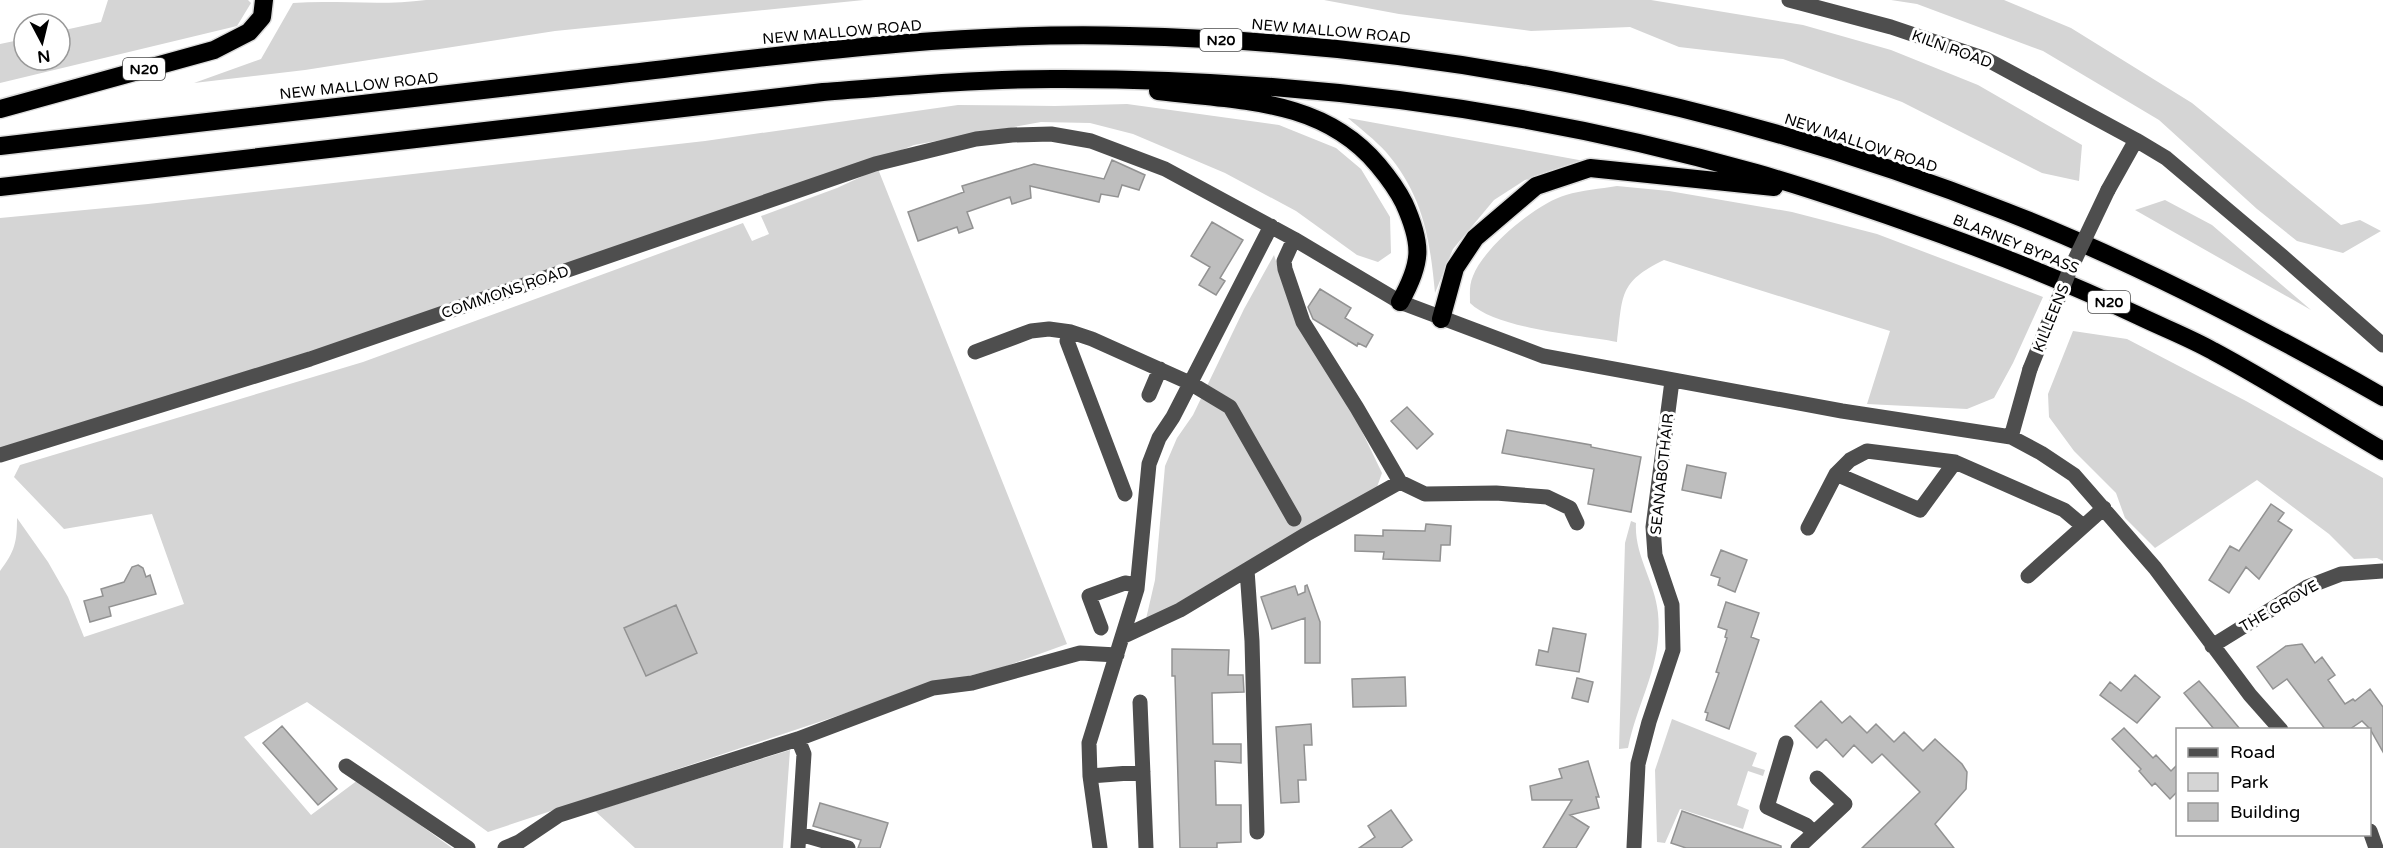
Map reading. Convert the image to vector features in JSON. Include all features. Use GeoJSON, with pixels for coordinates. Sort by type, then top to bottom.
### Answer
{"type":"FeatureCollection","features":[{"type":"Feature","properties":{"kind":"highway","name":"N20"},"geometry":{"type":"LineString","coordinates":[[0,109],[214,50],[249,32],[262,17],[264,0]]}},
{"type":"Feature","properties":{"kind":"highway","name":"NEW MALLOW ROAD"},"geometry":{"type":"LineString","coordinates":[[0,146],[722,62],[861,47],[993,37],[1139,36],[1266,42],[1408,56],[1520,73],[1635,97],[1826,147],[2006,211],[2117,258],[2383,397]]}},
{"type":"Feature","properties":{"kind":"highway","name":"N20"},"geometry":{"type":"LineString","coordinates":[[1051,79],[1247,100],[1305,113],[1334,126],[1358,144],[1389,178],[1399,192],[1411,219],[1417,243],[1416,268],[1400,302]]}},
{"type":"Feature","properties":{"kind":"highway","name":"N20"},"geometry":{"type":"LineString","coordinates":[[0,187],[823,92],[912,85],[1051,79],[1219,82],[1393,99],[1571,128],[1702,158],[1818,191]]}},
{"type":"Feature","properties":{"kind":"highway","name":"N20"},"geometry":{"type":"LineString","coordinates":[[1441,319],[1455,268],[1475,238],[1536,186],[1590,168],[1818,191]]}},
{"type":"Feature","properties":{"kind":"highway","name":"BLARNEY BYPASS"},"geometry":{"type":"LineString","coordinates":[[1818,191],[1941,234],[2104,300],[2212,350],[2383,451]]}},
{"type":"Feature","properties":{"kind":"street","name":"KILN ROAD"},"geometry":{"type":"LineString","coordinates":[[1789,0],[1891,27],[1986,59],[2136,140],[2166,158],[2383,345]]}},
{"type":"Feature","properties":{"kind":"street","name":"COMMONS ROAD"},"geometry":{"type":"LineString","coordinates":[[0,455],[310,360],[875,164],[976,140],[1012,135],[1071,136],[1122,151],[1165,169],[1294,239],[1400,302],[1543,356],[1842,411],[2011,437],[2041,453],[2074,476],[2104,508],[2155,568],[2250,695],[2280,728]]}},
{"type":"Feature","properties":{"kind":"street","name":"KILLEENS"},"geometry":{"type":"LineString","coordinates":[[2011,437],[2030,369],[2069,272],[2108,190],[2136,140]]}},
{"type":"Feature","properties":{"kind":"street"},"geometry":{"type":"LineString","coordinates":[[1100,848],[1090,776],[1089,743],[1137,585],[1149,464],[1159,438],[1173,417],[1271,226]]}},
{"type":"Feature","properties":{"kind":"street"},"geometry":{"type":"LineString","coordinates":[[1294,239],[1284,261],[1303,322],[1400,482],[1425,494],[1496,493],[1547,497],[1570,508],[1577,523]]}},
{"type":"Feature","properties":{"kind":"street"},"geometry":{"type":"LineString","coordinates":[[975,352],[1031,330],[1049,329],[1071,332],[1092,339],[1190,383],[1230,407],[1294,519]]}},
{"type":"Feature","properties":{"kind":"street"},"geometry":{"type":"LineString","coordinates":[[1071,332],[1068,341],[1125,494]]}},
{"type":"Feature","properties":{"kind":"street"},"geometry":{"type":"LineString","coordinates":[[1149,395],[1160,369]]}},
{"type":"Feature","properties":{"kind":"street","name":"SEANABOTHAIR"},"geometry":{"type":"LineString","coordinates":[[1634,847],[1638,764],[1649,722],[1673,650],[1672,605],[1655,555],[1653,527],[1672,381]]}},
{"type":"Feature","properties":{"kind":"street"},"geometry":{"type":"LineString","coordinates":[[1808,528],[1836,474],[1850,460],[1867,451],[1955,462],[2064,510],[2083,526]]}},
{"type":"Feature","properties":{"kind":"street"},"geometry":{"type":"LineString","coordinates":[[1836,474],[1920,510],[1955,462]]}},
{"type":"Feature","properties":{"kind":"street"},"geometry":{"type":"LineString","coordinates":[[1122,637],[1180,610],[1400,482]]}},
{"type":"Feature","properties":{"kind":"street"},"geometry":{"type":"LineString","coordinates":[[2028,576],[2104,508]]}},
{"type":"Feature","properties":{"kind":"street"},"geometry":{"type":"LineString","coordinates":[[1247,570],[1252,653],[1257,832]]}},
{"type":"Feature","properties":{"kind":"street","name":"THE GROVE"},"geometry":{"type":"LineString","coordinates":[[2212,646],[2307,587],[2341,574],[2383,571]]}},
{"type":"Feature","properties":{"kind":"street"},"geometry":{"type":"LineString","coordinates":[[1101,628],[1089,596],[1125,584],[1137,585]]}},
{"type":"Feature","properties":{"kind":"street"},"geometry":{"type":"LineString","coordinates":[[505,848],[519,842],[559,815],[798,739],[933,688],[972,683],[1080,653],[1117,654]]}},
{"type":"Feature","properties":{"kind":"street"},"geometry":{"type":"LineString","coordinates":[[1140,702],[1146,848]]}},
{"type":"Feature","properties":{"kind":"street"},"geometry":{"type":"LineString","coordinates":[[798,739],[804,754],[799,841],[848,848]]}},
{"type":"Feature","properties":{"kind":"street"},"geometry":{"type":"LineString","coordinates":[[1786,743],[1767,807],[1806,825],[1815,833]]}},
{"type":"Feature","properties":{"kind":"street"},"geometry":{"type":"LineString","coordinates":[[346,766],[468,848]]}},
{"type":"Feature","properties":{"kind":"street"},"geometry":{"type":"LineString","coordinates":[[1090,776],[1143,772]]}},
{"type":"Feature","properties":{"kind":"street"},"geometry":{"type":"LineString","coordinates":[[1798,848],[1845,804],[1817,778]]}},
{"type":"Feature","properties":{"kind":"street"},"geometry":{"type":"LineString","coordinates":[[2371,834],[2376,848]]}},
{"type":"Feature","properties":{"kind":"green space"},"geometry":{"type":"Polygon","coordinates":[[[108,0],[248,0],[251,3],[237,26],[72,66],[72,28],[101,22],[108,0]]]}},
{"type":"Feature","properties":{"kind":"green space"},"geometry":{"type":"Polygon","coordinates":[[[426,0],[864,0],[555,31],[305,70],[194,83],[261,59],[293,3],[393,3],[426,0]]]}},
{"type":"Feature","properties":{"kind":"green space"},"geometry":{"type":"Polygon","coordinates":[[[1324,0],[1651,0],[1803,25],[1891,50],[1978,85],[2082,145],[2079,181],[2042,173],[1902,102],[1783,59],[1679,47],[1630,27],[1531,31],[1399,14],[1324,0]]]}},
{"type":"Feature","properties":{"kind":"green space"},"geometry":{"type":"Polygon","coordinates":[[[1891,0],[2004,0],[2071,28],[2192,103],[2341,225],[2360,220],[2381,231],[2343,253],[2297,241],[2257,209],[2159,120],[2043,51],[1917,4],[1891,0]]]}},
{"type":"Feature","properties":{"kind":"green space"},"geometry":{"type":"Polygon","coordinates":[[[12,42],[12,72],[46,72],[0,83],[0,44],[12,42]]]}},
{"type":"Feature","properties":{"kind":"green space"},"geometry":{"type":"Polygon","coordinates":[[[1127,104],[1279,125],[1336,148],[1361,169],[1390,217],[1391,253],[1378,262],[1357,255],[1296,211],[1225,173],[1133,134],[1090,123],[1041,122],[914,145],[835,177],[0,455],[0,218],[148,204],[705,141],[958,105],[1127,104]]]}},
{"type":"Feature","properties":{"kind":"green space"},"geometry":{"type":"Polygon","coordinates":[[[1348,118],[1590,162],[1525,180],[1494,200],[1453,249],[1435,293],[1427,236],[1409,185],[1386,152],[1348,118]]]}},
{"type":"Feature","properties":{"kind":"green space"},"geometry":{"type":"Polygon","coordinates":[[[878,169],[1067,644],[1001,668],[948,681],[861,708],[488,832],[307,702],[244,737],[311,815],[358,780],[452,848],[0,848],[0,571],[14,546],[17,518],[48,562],[68,597],[84,637],[184,604],[152,514],[64,529],[14,477],[20,465],[363,362],[743,223],[752,241],[769,234],[761,216],[837,188],[878,169]]]}},
{"type":"Feature","properties":{"kind":"green space"},"geometry":{"type":"Polygon","coordinates":[[[1617,186],[1669,191],[1792,212],[1877,234],[2043,297],[2013,363],[1994,398],[1967,409],[1867,404],[1890,331],[1664,260],[1630,283],[1622,302],[1617,342],[1518,325],[1482,312],[1470,303],[1471,283],[1479,265],[1488,252],[1527,216],[1566,195],[1617,186]]]}},
{"type":"Feature","properties":{"kind":"green space"},"geometry":{"type":"Polygon","coordinates":[[[2165,200],[2212,225],[2311,310],[2135,210],[2165,200]]]}},
{"type":"Feature","properties":{"kind":"green space"},"geometry":{"type":"Polygon","coordinates":[[[1274,255],[1295,320],[1355,417],[1382,473],[1377,487],[1163,613],[1146,619],[1155,580],[1165,466],[1177,438],[1193,415],[1244,309],[1274,255]]]}},
{"type":"Feature","properties":{"kind":"green space"},"geometry":{"type":"Polygon","coordinates":[[[2073,331],[2127,339],[2246,401],[2383,478],[2383,561],[2377,558],[2354,559],[2329,534],[2257,480],[2155,548],[2125,518],[2116,493],[2074,451],[2049,417],[2048,394],[2073,331]]]}},
{"type":"Feature","properties":{"kind":"green space"},"geometry":{"type":"Polygon","coordinates":[[[1631,521],[1636,523],[1638,546],[1653,590],[1659,632],[1653,666],[1628,748],[1619,749],[1625,543],[1631,521]]]}},
{"type":"Feature","properties":{"kind":"green space"},"geometry":{"type":"Polygon","coordinates":[[[1672,719],[1757,753],[1752,766],[1765,770],[1763,776],[1748,771],[1737,805],[1749,810],[1743,829],[1680,809],[1665,843],[1657,842],[1655,770],[1672,719]]]}},
{"type":"Feature","properties":{"kind":"green space"},"geometry":{"type":"Polygon","coordinates":[[[790,750],[783,848],[635,848],[595,811],[790,750]]]}},
{"type":"Feature","properties":{"kind":"building"},"geometry":{"type":"Polygon","coordinates":[[[1112,160],[1145,175],[1139,190],[1122,185],[1118,197],[1101,194],[1099,202],[1030,186],[1031,198],[1012,204],[1010,197],[967,212],[973,228],[959,233],[957,227],[918,241],[908,212],[964,192],[962,186],[1034,164],[1104,179],[1112,160]]]}},
{"type":"Feature","properties":{"kind":"building"},"geometry":{"type":"Polygon","coordinates":[[[1212,222],[1243,240],[1220,278],[1225,281],[1216,295],[1199,285],[1210,267],[1191,256],[1212,222]]]}},
{"type":"Feature","properties":{"kind":"building"},"geometry":{"type":"Polygon","coordinates":[[[1320,289],[1351,308],[1345,318],[1373,335],[1366,347],[1358,343],[1357,346],[1313,319],[1308,307],[1320,289]]]}},
{"type":"Feature","properties":{"kind":"building"},"geometry":{"type":"Polygon","coordinates":[[[1407,407],[1433,434],[1417,449],[1391,421],[1407,407]]]}},
{"type":"Feature","properties":{"kind":"building"},"geometry":{"type":"Polygon","coordinates":[[[1507,430],[1591,445],[1591,447],[1641,457],[1631,512],[1588,504],[1594,469],[1502,453],[1507,430]]]}},
{"type":"Feature","properties":{"kind":"building"},"geometry":{"type":"Polygon","coordinates":[[[1687,465],[1726,473],[1721,498],[1682,490],[1687,465]]]}},
{"type":"Feature","properties":{"kind":"building"},"geometry":{"type":"Polygon","coordinates":[[[2271,504],[2284,513],[2278,521],[2292,530],[2259,579],[2246,567],[2229,593],[2209,580],[2230,546],[2239,551],[2271,504]]]}},
{"type":"Feature","properties":{"kind":"building"},"geometry":{"type":"Polygon","coordinates":[[[1426,524],[1451,526],[1450,545],[1441,545],[1440,561],[1383,559],[1384,552],[1355,551],[1355,535],[1383,536],[1383,530],[1425,531],[1426,524]]]}},
{"type":"Feature","properties":{"kind":"building"},"geometry":{"type":"Polygon","coordinates":[[[1721,550],[1747,560],[1735,592],[1718,585],[1720,578],[1711,575],[1721,550]]]}},
{"type":"Feature","properties":{"kind":"building"},"geometry":{"type":"Polygon","coordinates":[[[138,565],[143,568],[146,577],[150,575],[156,594],[109,607],[111,616],[90,622],[84,601],[103,596],[101,589],[124,582],[132,567],[138,565]]]}},
{"type":"Feature","properties":{"kind":"building"},"geometry":{"type":"Polygon","coordinates":[[[1307,585],[1320,622],[1320,663],[1305,663],[1305,618],[1272,629],[1261,597],[1295,586],[1298,595],[1305,592],[1307,585]]]}},
{"type":"Feature","properties":{"kind":"building"},"geometry":{"type":"Polygon","coordinates":[[[1726,602],[1759,613],[1751,637],[1759,640],[1729,729],[1706,720],[1708,713],[1705,712],[1719,673],[1716,672],[1727,638],[1725,637],[1727,630],[1718,627],[1726,602]]]}},
{"type":"Feature","properties":{"kind":"building"},"geometry":{"type":"Polygon","coordinates":[[[676,605],[697,653],[646,676],[624,628],[676,605]]]}},
{"type":"Feature","properties":{"kind":"building"},"geometry":{"type":"Polygon","coordinates":[[[1553,628],[1586,634],[1579,672],[1536,665],[1539,650],[1548,652],[1553,628]]]}},
{"type":"Feature","properties":{"kind":"building"},"geometry":{"type":"Polygon","coordinates":[[[2302,644],[2315,663],[2322,657],[2335,675],[2328,680],[2345,704],[2353,699],[2355,701],[2370,689],[2383,707],[2383,752],[2371,728],[2362,721],[2352,728],[2324,728],[2287,679],[2273,689],[2257,667],[2286,646],[2302,644]]]}},
{"type":"Feature","properties":{"kind":"building"},"geometry":{"type":"Polygon","coordinates":[[[1172,649],[1229,650],[1228,675],[1243,675],[1244,692],[1212,693],[1213,744],[1241,744],[1241,763],[1215,761],[1216,805],[1241,805],[1241,842],[1217,843],[1217,848],[1180,848],[1175,676],[1172,676],[1172,649]]]}},
{"type":"Feature","properties":{"kind":"building"},"geometry":{"type":"Polygon","coordinates":[[[2135,675],[2160,697],[2137,723],[2100,695],[2110,682],[2121,691],[2135,675]]]}},
{"type":"Feature","properties":{"kind":"building"},"geometry":{"type":"Polygon","coordinates":[[[1405,677],[1406,706],[1353,707],[1352,679],[1405,677]]]}},
{"type":"Feature","properties":{"kind":"building"},"geometry":{"type":"Polygon","coordinates":[[[1577,678],[1593,682],[1588,702],[1572,698],[1577,678]]]}},
{"type":"Feature","properties":{"kind":"building"},"geometry":{"type":"Polygon","coordinates":[[[2199,681],[2239,728],[2213,728],[2184,693],[2199,681]]]}},
{"type":"Feature","properties":{"kind":"building"},"geometry":{"type":"Polygon","coordinates":[[[1821,701],[1842,723],[1850,716],[1867,733],[1876,724],[1894,742],[1904,732],[1923,751],[1935,739],[1962,764],[1967,772],[1966,789],[1935,824],[1954,848],[1862,848],[1920,792],[1882,754],[1872,763],[1854,745],[1843,757],[1826,739],[1817,748],[1795,726],[1821,701]]]}},
{"type":"Feature","properties":{"kind":"building"},"geometry":{"type":"Polygon","coordinates":[[[1311,724],[1312,745],[1304,745],[1306,780],[1298,780],[1299,802],[1281,803],[1276,727],[1311,724]]]}},
{"type":"Feature","properties":{"kind":"building"},"geometry":{"type":"Polygon","coordinates":[[[282,726],[337,789],[318,805],[263,743],[282,726]]]}},
{"type":"Feature","properties":{"kind":"building"},"geometry":{"type":"Polygon","coordinates":[[[2124,728],[2153,758],[2156,755],[2171,771],[2176,766],[2176,793],[2170,799],[2155,783],[2152,786],[2139,771],[2141,769],[2112,739],[2124,728]]]}},
{"type":"Feature","properties":{"kind":"building"},"geometry":{"type":"Polygon","coordinates":[[[1588,761],[1599,797],[1596,797],[1599,808],[1570,815],[1589,827],[1576,848],[1543,848],[1572,800],[1532,800],[1530,786],[1562,778],[1559,769],[1588,761]]]}},
{"type":"Feature","properties":{"kind":"building"},"geometry":{"type":"Polygon","coordinates":[[[820,803],[888,823],[880,848],[858,848],[861,840],[813,826],[820,803]]]}},
{"type":"Feature","properties":{"kind":"building"},"geometry":{"type":"Polygon","coordinates":[[[1391,810],[1412,840],[1401,848],[1359,848],[1375,837],[1368,826],[1391,810]]]}},
{"type":"Feature","properties":{"kind":"building"},"geometry":{"type":"Polygon","coordinates":[[[1682,811],[1781,846],[1781,848],[1686,848],[1671,843],[1682,811]]]}}]}
